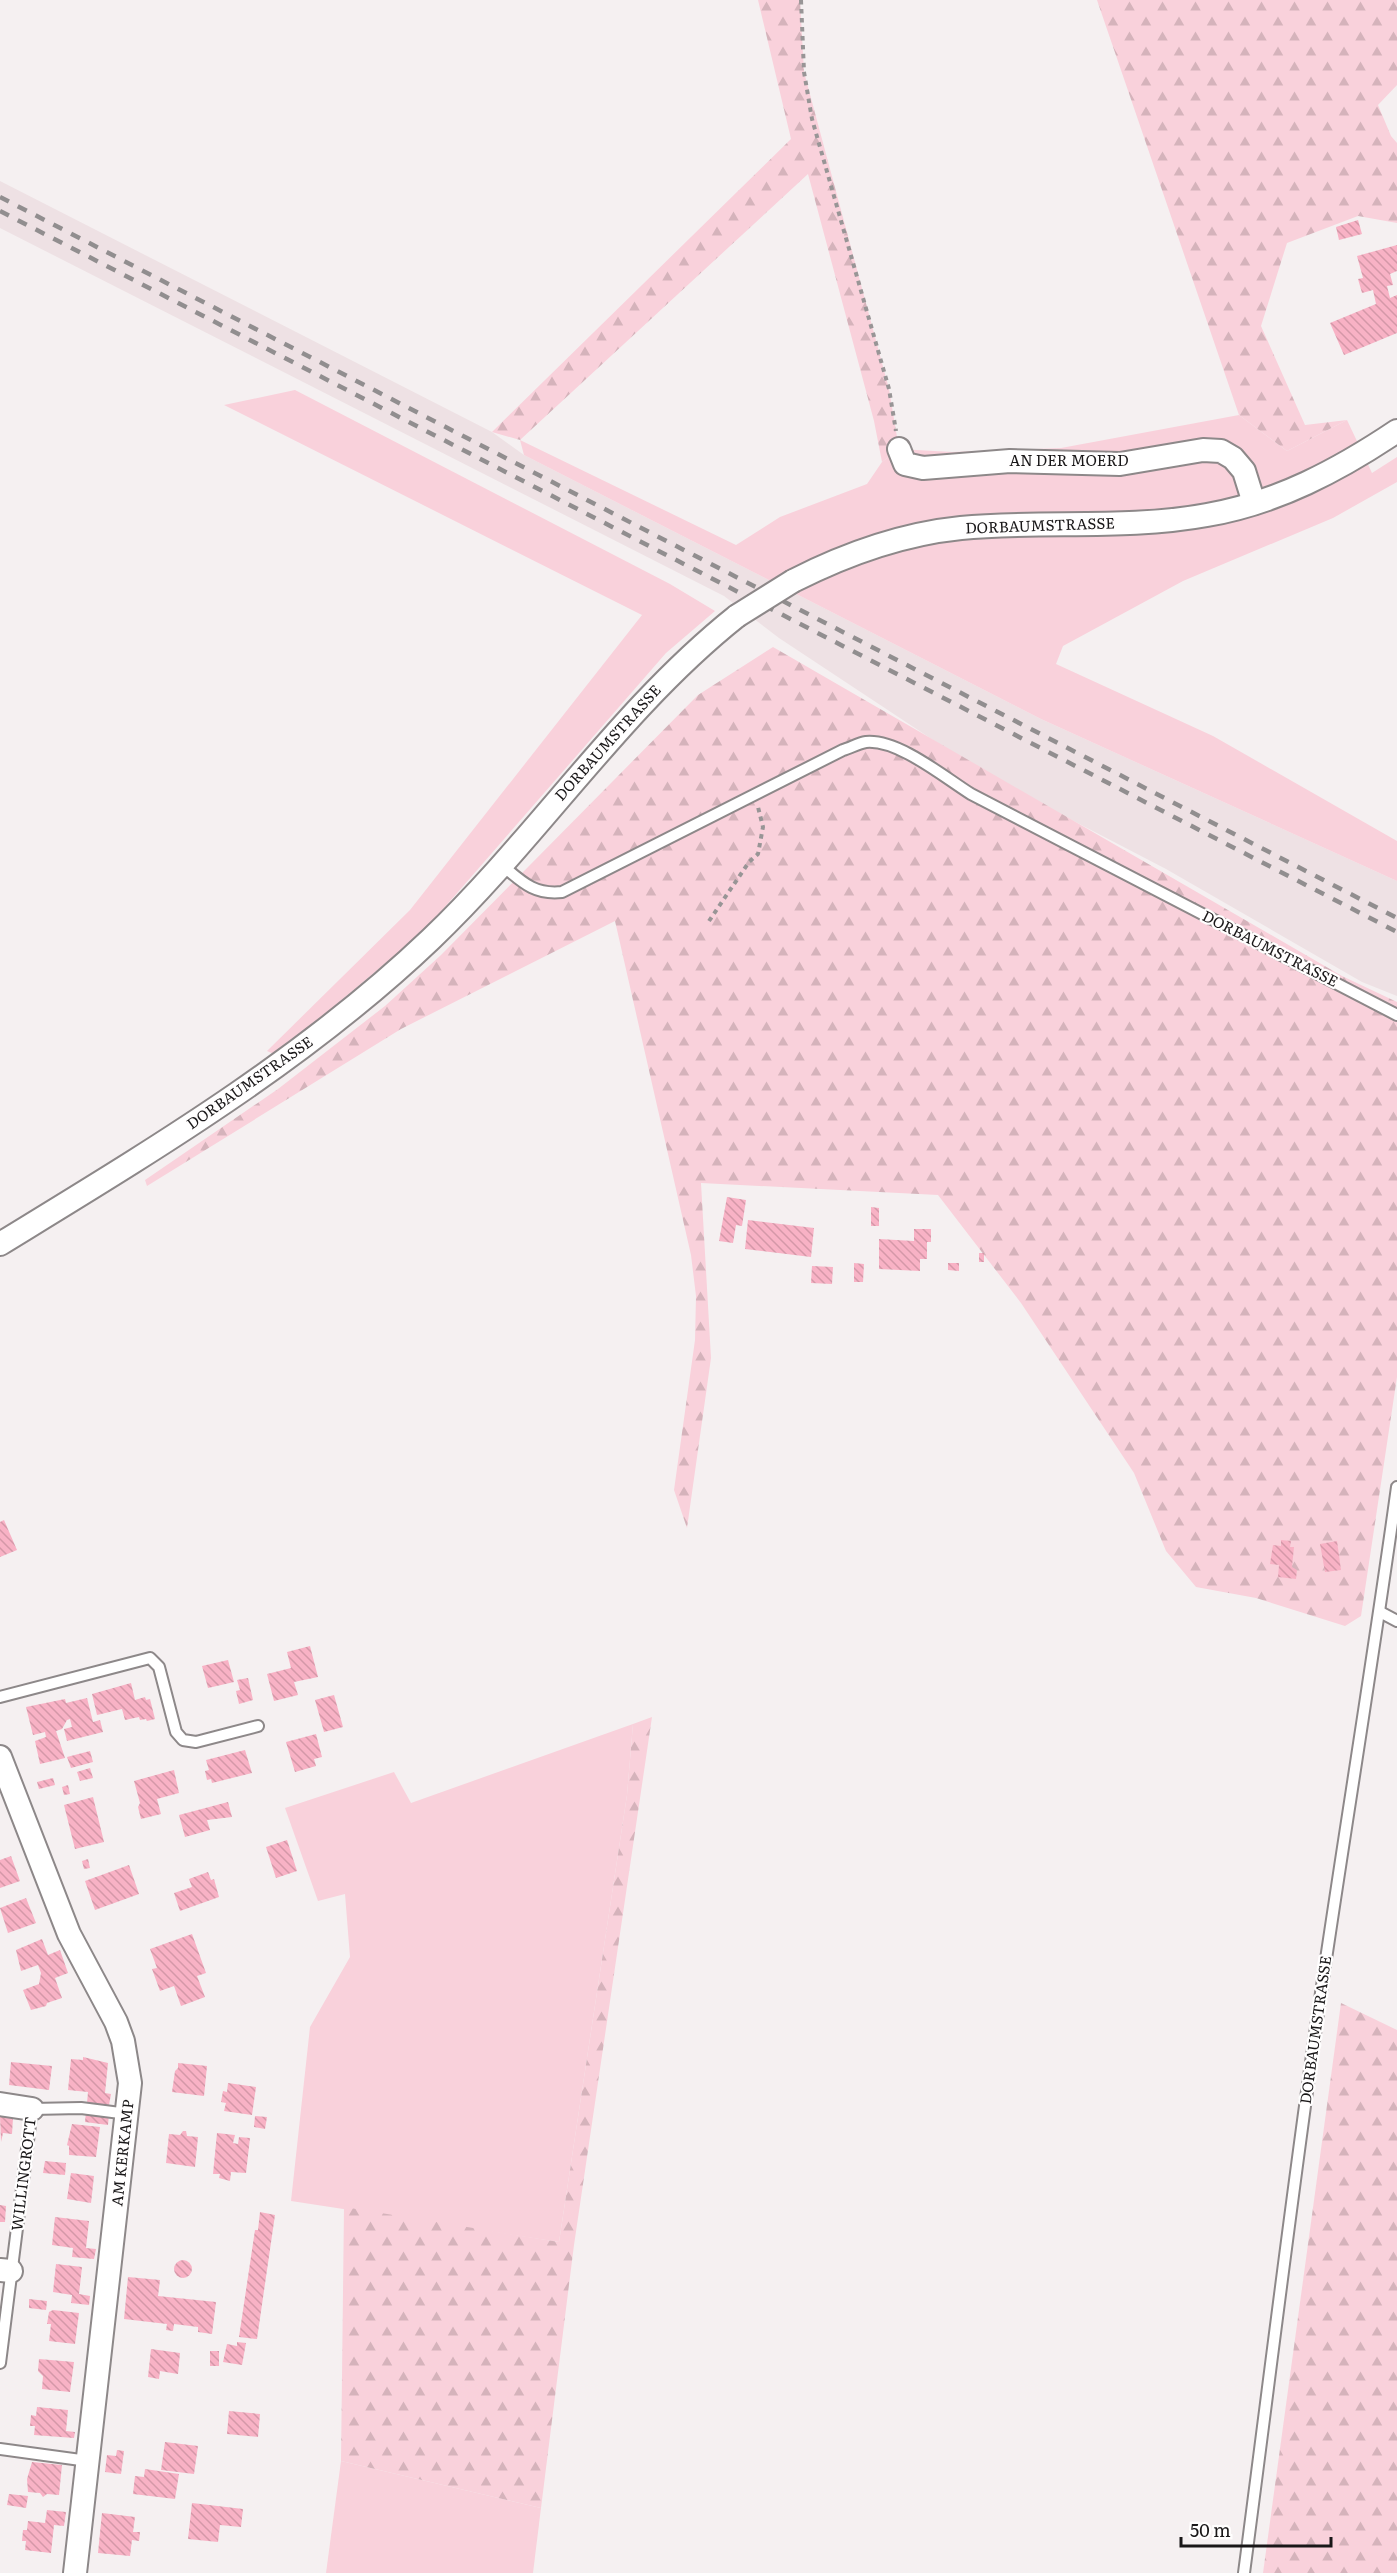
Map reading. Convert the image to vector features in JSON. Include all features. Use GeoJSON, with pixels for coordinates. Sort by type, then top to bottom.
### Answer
{"type":"FeatureCollection","features":[{"type":"Feature","properties":{"kind":"street","name":"DORBAUMSTRASSE"},"geometry":{"type":"LineString","coordinates":[[0,1244],[180,1133],[312,1040],[373,991],[431,940],[502,865],[580,773],[657,688],[691,655],[738,616],[793,581],[857,552],[924,534],[960,528],[1154,523],[1209,515],[1254,503],[1327,474],[1397,431]]}},
{"type":"Feature","properties":{"kind":"street","name":"AN DER MOERD"},"geometry":{"type":"LineString","coordinates":[[899,449],[905,464],[923,468],[1010,461],[1120,464],[1203,450],[1221,451],[1233,458],[1244,471],[1254,503]]}},
{"type":"Feature","properties":{"kind":"street","name":"AM KERKAMP"},"geometry":{"type":"LineString","coordinates":[[0,1757],[69,1934],[116,2022],[123,2041],[130,2083],[75,2573]]}},
{"type":"Feature","properties":{"kind":"street","name":"WILLINGROTT"},"geometry":{"type":"LineString","coordinates":[[0,2104],[32,2109]]}},
{"type":"Feature","properties":{"kind":"lane","name":"DORBAUMSTRASSE"},"geometry":{"type":"LineString","coordinates":[[502,865],[533,889],[548,894],[562,892],[843,750],[866,742],[887,745],[905,753],[971,794],[1397,1016]]}},
{"type":"Feature","properties":{"kind":"lane","name":"DORBAUMSTRASSE"},"geometry":{"type":"LineString","coordinates":[[1244,2573],[1316,2029],[1397,1487]]}},
{"type":"Feature","properties":{"kind":"lane"},"geometry":{"type":"LineString","coordinates":[[1389,1548],[1397,1558]]}},
{"type":"Feature","properties":{"kind":"lane"},"geometry":{"type":"LineString","coordinates":[[1380,1612],[1397,1620]]}},
{"type":"Feature","properties":{"kind":"lane"},"geometry":{"type":"LineString","coordinates":[[0,1697],[150,1658],[159,1667],[176,1732],[183,1740],[196,1742],[258,1726]]}},
{"type":"Feature","properties":{"kind":"lane"},"geometry":{"type":"LineString","coordinates":[[32,2109],[81,2108],[128,2114]]}},
{"type":"Feature","properties":{"kind":"lane","name":"WILLINGROTT"},"geometry":{"type":"LineString","coordinates":[[0,2362],[6,2270],[32,2109]]}},
{"type":"Feature","properties":{"kind":"lane"},"geometry":{"type":"LineString","coordinates":[[0,2449],[88,2461]]}},
{"type":"Feature","properties":{"kind":"path"},"geometry":{"type":"LineString","coordinates":[[801,0],[804,72],[812,119],[889,389],[899,449]]}},
{"type":"Feature","properties":{"kind":"path"},"geometry":{"type":"LineString","coordinates":[[710,921],[749,862],[758,854],[763,827],[755,795]]}},
{"type":"Feature","properties":{"kind":"shaded area"},"geometry":{"type":"Polygon","coordinates":[[[0,181],[492,432],[524,455],[1041,719],[1397,881],[1397,996],[1362,982],[1166,869],[989,777],[779,638],[724,596],[0,228],[0,181]]]}},
{"type":"Feature","properties":{"kind":"green space"},"geometry":{"type":"Polygon","coordinates":[[[758,0],[800,0],[804,72],[889,389],[899,449],[882,462],[874,421],[808,174],[520,440],[492,432],[791,139],[758,0]]]}},
{"type":"Feature","properties":{"kind":"green space"},"geometry":{"type":"Polygon","coordinates":[[[1097,0],[1397,0],[1397,85],[1378,105],[1391,136],[1397,143],[1397,223],[1358,216],[1287,243],[1261,326],[1305,425],[1347,420],[1287,451],[1239,415],[1097,0]]]}},
{"type":"Feature","properties":{"kind":"green space"},"geometry":{"type":"Polygon","coordinates":[[[295,390],[670,584],[715,611],[666,653],[424,931],[276,1055],[267,1051],[410,910],[642,615],[224,405],[295,390]]]}},
{"type":"Feature","properties":{"kind":"green space"},"geometry":{"type":"Polygon","coordinates":[[[1239,415],[1287,451],[1347,420],[1372,473],[1397,457],[1397,482],[1333,518],[1183,581],[1063,646],[1056,664],[1213,736],[1397,841],[1397,881],[1041,719],[524,455],[520,440],[736,545],[780,517],[867,484],[882,462],[899,449],[952,452],[1061,448],[1239,415]]]}},
{"type":"Feature","properties":{"kind":"green space"},"geometry":{"type":"Polygon","coordinates":[[[773,647],[1342,976],[1397,1002],[1397,1377],[1361,1616],[1345,1626],[1256,1598],[1196,1587],[1166,1551],[1134,1473],[1021,1303],[938,1195],[701,1183],[711,1358],[687,1528],[674,1490],[695,1340],[696,1296],[691,1255],[615,921],[401,1029],[147,1186],[145,1180],[278,1089],[385,1006],[441,955],[698,695],[773,647]]]}},
{"type":"Feature","properties":{"kind":"green space"},"geometry":{"type":"Polygon","coordinates":[[[652,1717],[574,2245],[541,2508],[341,2461],[344,2207],[559,2242],[627,1795],[633,1724],[652,1717]]]}},
{"type":"Feature","properties":{"kind":"green space"},"geometry":{"type":"Polygon","coordinates":[[[633,1724],[627,1795],[559,2242],[291,2201],[310,2027],[350,1957],[345,1894],[318,1901],[285,1808],[394,1772],[411,1803],[633,1724]]]}},
{"type":"Feature","properties":{"kind":"green space"},"geometry":{"type":"Polygon","coordinates":[[[1341,2003],[1397,2030],[1397,2573],[1263,2573],[1341,2003]]]}},
{"type":"Feature","properties":{"kind":"green space"},"geometry":{"type":"Polygon","coordinates":[[[341,2461],[541,2508],[533,2573],[326,2573],[341,2461]]]}},
{"type":"Feature","properties":{"kind":"building"},"geometry":{"type":"Polygon","coordinates":[[[1358,220],[1362,234],[1339,240],[1336,227],[1358,220]]]}},
{"type":"Feature","properties":{"kind":"building"},"geometry":{"type":"Polygon","coordinates":[[[1397,245],[1397,271],[1390,274],[1393,285],[1387,286],[1390,298],[1397,295],[1397,333],[1344,355],[1330,323],[1376,304],[1373,290],[1362,293],[1358,279],[1363,278],[1357,256],[1397,245]]]}},
{"type":"Feature","properties":{"kind":"building"},"geometry":{"type":"Polygon","coordinates":[[[727,1197],[746,1200],[742,1226],[736,1225],[733,1243],[719,1241],[727,1197]]]}},
{"type":"Feature","properties":{"kind":"building"},"geometry":{"type":"Polygon","coordinates":[[[871,1207],[879,1208],[879,1226],[871,1226],[871,1207]]]}},
{"type":"Feature","properties":{"kind":"building"},"geometry":{"type":"Polygon","coordinates":[[[748,1220],[814,1228],[811,1257],[745,1249],[748,1220]]]}},
{"type":"Feature","properties":{"kind":"building"},"geometry":{"type":"Polygon","coordinates":[[[914,1229],[931,1229],[931,1242],[927,1242],[927,1259],[920,1259],[920,1271],[879,1269],[879,1239],[914,1241],[914,1229]]]}},
{"type":"Feature","properties":{"kind":"building"},"geometry":{"type":"Polygon","coordinates":[[[979,1253],[984,1253],[984,1262],[979,1262],[979,1253]]]}},
{"type":"Feature","properties":{"kind":"building"},"geometry":{"type":"Polygon","coordinates":[[[854,1263],[864,1264],[863,1282],[854,1282],[854,1263]]]}},
{"type":"Feature","properties":{"kind":"building"},"geometry":{"type":"Polygon","coordinates":[[[948,1263],[959,1263],[959,1271],[948,1270],[948,1263]]]}},
{"type":"Feature","properties":{"kind":"building"},"geometry":{"type":"Polygon","coordinates":[[[812,1266],[833,1267],[832,1284],[811,1283],[812,1266]]]}},
{"type":"Feature","properties":{"kind":"building"},"geometry":{"type":"Polygon","coordinates":[[[4,1520],[17,1550],[0,1557],[0,1522],[4,1520]]]}},
{"type":"Feature","properties":{"kind":"building"},"geometry":{"type":"Polygon","coordinates":[[[1281,1540],[1291,1541],[1290,1547],[1294,1547],[1292,1567],[1297,1570],[1296,1579],[1278,1577],[1279,1565],[1270,1564],[1273,1545],[1281,1546],[1281,1540]]]}},
{"type":"Feature","properties":{"kind":"building"},"geometry":{"type":"Polygon","coordinates":[[[1337,1541],[1341,1570],[1325,1572],[1320,1544],[1337,1541]]]}},
{"type":"Feature","properties":{"kind":"building"},"geometry":{"type":"Polygon","coordinates":[[[310,1646],[318,1677],[294,1682],[298,1695],[274,1701],[267,1674],[291,1668],[287,1652],[310,1646]]]}},
{"type":"Feature","properties":{"kind":"building"},"geometry":{"type":"Polygon","coordinates":[[[228,1660],[234,1682],[208,1688],[202,1666],[228,1660]]]}},
{"type":"Feature","properties":{"kind":"building"},"geometry":{"type":"Polygon","coordinates":[[[248,1678],[253,1700],[239,1704],[236,1691],[240,1690],[237,1680],[248,1678]]]}},
{"type":"Feature","properties":{"kind":"building"},"geometry":{"type":"Polygon","coordinates":[[[131,1683],[135,1700],[145,1697],[146,1700],[150,1699],[155,1719],[147,1721],[146,1719],[140,1720],[139,1717],[125,1720],[122,1709],[97,1715],[92,1694],[131,1683]]]}},
{"type":"Feature","properties":{"kind":"building"},"geometry":{"type":"Polygon","coordinates":[[[334,1695],[343,1727],[324,1732],[315,1700],[334,1695]]]}},
{"type":"Feature","properties":{"kind":"building"},"geometry":{"type":"Polygon","coordinates":[[[87,1698],[93,1722],[100,1720],[103,1732],[67,1741],[64,1729],[72,1727],[70,1719],[67,1720],[62,1729],[56,1731],[65,1758],[40,1764],[35,1741],[46,1737],[45,1732],[33,1735],[26,1707],[65,1699],[66,1703],[87,1698]]]}},
{"type":"Feature","properties":{"kind":"building"},"geometry":{"type":"Polygon","coordinates":[[[316,1734],[322,1757],[314,1759],[316,1766],[295,1772],[286,1742],[316,1734]]]}},
{"type":"Feature","properties":{"kind":"building"},"geometry":{"type":"Polygon","coordinates":[[[245,1750],[252,1773],[212,1783],[211,1779],[207,1780],[205,1771],[209,1770],[206,1760],[245,1750]]]}},
{"type":"Feature","properties":{"kind":"building"},"geometry":{"type":"Polygon","coordinates":[[[90,1751],[93,1762],[71,1768],[67,1757],[90,1751]]]}},
{"type":"Feature","properties":{"kind":"building"},"geometry":{"type":"Polygon","coordinates":[[[90,1768],[93,1778],[80,1781],[77,1772],[90,1768]]]}},
{"type":"Feature","properties":{"kind":"building"},"geometry":{"type":"Polygon","coordinates":[[[174,1770],[179,1793],[157,1799],[161,1814],[141,1819],[138,1807],[140,1803],[134,1781],[174,1770]]]}},
{"type":"Feature","properties":{"kind":"building"},"geometry":{"type":"Polygon","coordinates":[[[53,1778],[55,1785],[39,1789],[37,1782],[53,1778]]]}},
{"type":"Feature","properties":{"kind":"building"},"geometry":{"type":"Polygon","coordinates":[[[68,1785],[70,1794],[64,1795],[62,1787],[68,1785]]]}},
{"type":"Feature","properties":{"kind":"building"},"geometry":{"type":"Polygon","coordinates":[[[93,1797],[104,1842],[75,1849],[64,1805],[93,1797]]]}},
{"type":"Feature","properties":{"kind":"building"},"geometry":{"type":"Polygon","coordinates":[[[228,1802],[232,1817],[207,1820],[210,1830],[185,1837],[179,1815],[228,1802]]]}},
{"type":"Feature","properties":{"kind":"building"},"geometry":{"type":"Polygon","coordinates":[[[287,1840],[297,1871],[276,1878],[266,1847],[287,1840]]]}},
{"type":"Feature","properties":{"kind":"building"},"geometry":{"type":"Polygon","coordinates":[[[11,1856],[20,1881],[0,1888],[0,1860],[11,1856]]]}},
{"type":"Feature","properties":{"kind":"building"},"geometry":{"type":"Polygon","coordinates":[[[88,1859],[90,1868],[84,1869],[82,1861],[88,1859]]]}},
{"type":"Feature","properties":{"kind":"building"},"geometry":{"type":"Polygon","coordinates":[[[129,1865],[139,1894],[95,1910],[85,1881],[129,1865]]]}},
{"type":"Feature","properties":{"kind":"building"},"geometry":{"type":"Polygon","coordinates":[[[208,1872],[211,1880],[214,1879],[219,1897],[180,1911],[174,1893],[192,1887],[189,1879],[208,1872]]]}},
{"type":"Feature","properties":{"kind":"building"},"geometry":{"type":"Polygon","coordinates":[[[26,1898],[36,1923],[8,1933],[0,1908],[26,1898]]]}},
{"type":"Feature","properties":{"kind":"building"},"geometry":{"type":"Polygon","coordinates":[[[192,1934],[206,1973],[197,1976],[205,1997],[181,2006],[174,1986],[160,1991],[152,1969],[157,1968],[150,1949],[192,1934]]]}},
{"type":"Feature","properties":{"kind":"building"},"geometry":{"type":"Polygon","coordinates":[[[42,1939],[48,1955],[60,1950],[68,1973],[55,1978],[62,1998],[31,2010],[23,1990],[39,1984],[41,1973],[38,1965],[21,1971],[16,1950],[42,1939]]]}},
{"type":"Feature","properties":{"kind":"building"},"geometry":{"type":"Polygon","coordinates":[[[83,2057],[108,2063],[105,2093],[111,2094],[109,2105],[87,2103],[88,2092],[68,2090],[71,2059],[83,2060],[83,2057]]]}},
{"type":"Feature","properties":{"kind":"building"},"geometry":{"type":"Polygon","coordinates":[[[11,2062],[52,2066],[49,2090],[9,2085],[11,2062]]]}},
{"type":"Feature","properties":{"kind":"building"},"geometry":{"type":"Polygon","coordinates":[[[178,2063],[207,2066],[204,2096],[172,2092],[178,2063]]]}},
{"type":"Feature","properties":{"kind":"building"},"geometry":{"type":"Polygon","coordinates":[[[228,2083],[256,2087],[252,2115],[224,2111],[226,2103],[221,2102],[223,2091],[227,2092],[228,2083]]]}},
{"type":"Feature","properties":{"kind":"building"},"geometry":{"type":"Polygon","coordinates":[[[86,2112],[109,2114],[108,2125],[85,2122],[86,2112]]]}},
{"type":"Feature","properties":{"kind":"building"},"geometry":{"type":"Polygon","coordinates":[[[0,2116],[13,2118],[12,2134],[3,2133],[1,2142],[0,2116]]]}},
{"type":"Feature","properties":{"kind":"building"},"geometry":{"type":"Polygon","coordinates":[[[255,2116],[267,2117],[265,2129],[254,2127],[255,2116]]]}},
{"type":"Feature","properties":{"kind":"building"},"geometry":{"type":"Polygon","coordinates":[[[72,2124],[100,2127],[96,2157],[69,2155],[67,2145],[72,2124]]]}},
{"type":"Feature","properties":{"kind":"building"},"geometry":{"type":"Polygon","coordinates":[[[186,2131],[187,2136],[198,2137],[195,2167],[166,2163],[169,2134],[180,2135],[186,2131]]]}},
{"type":"Feature","properties":{"kind":"building"},"geometry":{"type":"Polygon","coordinates":[[[217,2133],[235,2135],[233,2143],[238,2144],[239,2137],[250,2138],[246,2173],[231,2172],[230,2181],[219,2178],[220,2174],[213,2174],[217,2133]]]}},
{"type":"Feature","properties":{"kind":"building"},"geometry":{"type":"Polygon","coordinates":[[[45,2161],[66,2163],[65,2175],[43,2173],[45,2161]]]}},
{"type":"Feature","properties":{"kind":"building"},"geometry":{"type":"Polygon","coordinates":[[[71,2173],[94,2176],[91,2203],[67,2199],[71,2173]]]}},
{"type":"Feature","properties":{"kind":"building"},"geometry":{"type":"Polygon","coordinates":[[[0,2205],[6,2206],[5,2222],[0,2222],[0,2205]]]}},
{"type":"Feature","properties":{"kind":"building"},"geometry":{"type":"Polygon","coordinates":[[[260,2212],[275,2215],[257,2339],[239,2337],[255,2230],[258,2230],[260,2212]]]}},
{"type":"Feature","properties":{"kind":"building"},"geometry":{"type":"Polygon","coordinates":[[[55,2217],[89,2221],[86,2248],[96,2249],[94,2259],[72,2257],[73,2248],[52,2245],[55,2217]]]}},
{"type":"Feature","properties":{"kind":"building"},"geometry":{"type":"Polygon","coordinates":[[[179,2260],[187,2260],[192,2265],[190,2276],[179,2278],[174,2273],[174,2265],[179,2260]]]}},
{"type":"Feature","properties":{"kind":"building"},"geometry":{"type":"Polygon","coordinates":[[[56,2264],[82,2267],[79,2294],[90,2296],[89,2305],[71,2303],[72,2295],[53,2292],[56,2264]]]}},
{"type":"Feature","properties":{"kind":"building"},"geometry":{"type":"Polygon","coordinates":[[[128,2277],[160,2280],[158,2296],[216,2302],[212,2334],[198,2332],[198,2327],[174,2324],[173,2331],[166,2330],[167,2324],[124,2319],[128,2277]]]}},
{"type":"Feature","properties":{"kind":"building"},"geometry":{"type":"Polygon","coordinates":[[[29,2299],[47,2301],[46,2310],[29,2308],[29,2299]]]}},
{"type":"Feature","properties":{"kind":"building"},"geometry":{"type":"Polygon","coordinates":[[[53,2310],[79,2313],[75,2344],[49,2341],[51,2324],[47,2324],[49,2312],[53,2310]]]}},
{"type":"Feature","properties":{"kind":"building"},"geometry":{"type":"Polygon","coordinates":[[[237,2342],[246,2343],[242,2365],[223,2362],[227,2344],[237,2346],[237,2342]]]}},
{"type":"Feature","properties":{"kind":"building"},"geometry":{"type":"Polygon","coordinates":[[[151,2349],[180,2353],[178,2374],[160,2371],[159,2379],[148,2377],[151,2349]]]}},
{"type":"Feature","properties":{"kind":"building"},"geometry":{"type":"Polygon","coordinates":[[[210,2351],[219,2351],[219,2366],[210,2366],[210,2351]]]}},
{"type":"Feature","properties":{"kind":"building"},"geometry":{"type":"Polygon","coordinates":[[[39,2359],[74,2362],[70,2392],[42,2389],[43,2376],[38,2371],[39,2359]]]}},
{"type":"Feature","properties":{"kind":"building"},"geometry":{"type":"Polygon","coordinates":[[[37,2407],[68,2410],[66,2431],[75,2432],[74,2438],[34,2435],[35,2426],[30,2426],[31,2415],[36,2416],[37,2407]]]}},
{"type":"Feature","properties":{"kind":"building"},"geometry":{"type":"Polygon","coordinates":[[[229,2411],[260,2414],[258,2437],[227,2434],[229,2411]]]}},
{"type":"Feature","properties":{"kind":"building"},"geometry":{"type":"Polygon","coordinates":[[[165,2442],[198,2446],[194,2474],[161,2470],[165,2442]]]}},
{"type":"Feature","properties":{"kind":"building"},"geometry":{"type":"Polygon","coordinates":[[[117,2450],[124,2451],[121,2474],[105,2472],[107,2455],[116,2456],[117,2450]]]}},
{"type":"Feature","properties":{"kind":"building"},"geometry":{"type":"Polygon","coordinates":[[[32,2462],[62,2465],[59,2495],[47,2494],[43,2497],[40,2493],[28,2492],[27,2479],[32,2462]]]}},
{"type":"Feature","properties":{"kind":"building"},"geometry":{"type":"Polygon","coordinates":[[[145,2469],[179,2474],[175,2499],[133,2494],[135,2476],[144,2477],[145,2469]]]}},
{"type":"Feature","properties":{"kind":"building"},"geometry":{"type":"Polygon","coordinates":[[[9,2494],[28,2496],[26,2508],[7,2505],[9,2494]]]}},
{"type":"Feature","properties":{"kind":"building"},"geometry":{"type":"Polygon","coordinates":[[[192,2503],[243,2509],[241,2527],[220,2525],[218,2542],[188,2539],[192,2503]]]}},
{"type":"Feature","properties":{"kind":"building"},"geometry":{"type":"Polygon","coordinates":[[[47,2510],[66,2512],[64,2526],[54,2525],[51,2553],[25,2550],[26,2541],[22,2541],[23,2530],[27,2530],[28,2521],[45,2523],[47,2510]]]}},
{"type":"Feature","properties":{"kind":"building"},"geometry":{"type":"Polygon","coordinates":[[[102,2513],[135,2517],[133,2532],[140,2532],[139,2541],[132,2540],[130,2556],[98,2553],[102,2513]]]}},
{"type":"Feature","properties":{"kind":"railway"},"geometry":{"type":"LineString","coordinates":[[0,197],[1397,918]]}},
{"type":"Feature","properties":{"kind":"railway"},"geometry":{"type":"LineString","coordinates":[[0,211],[1397,932]]}}]}
